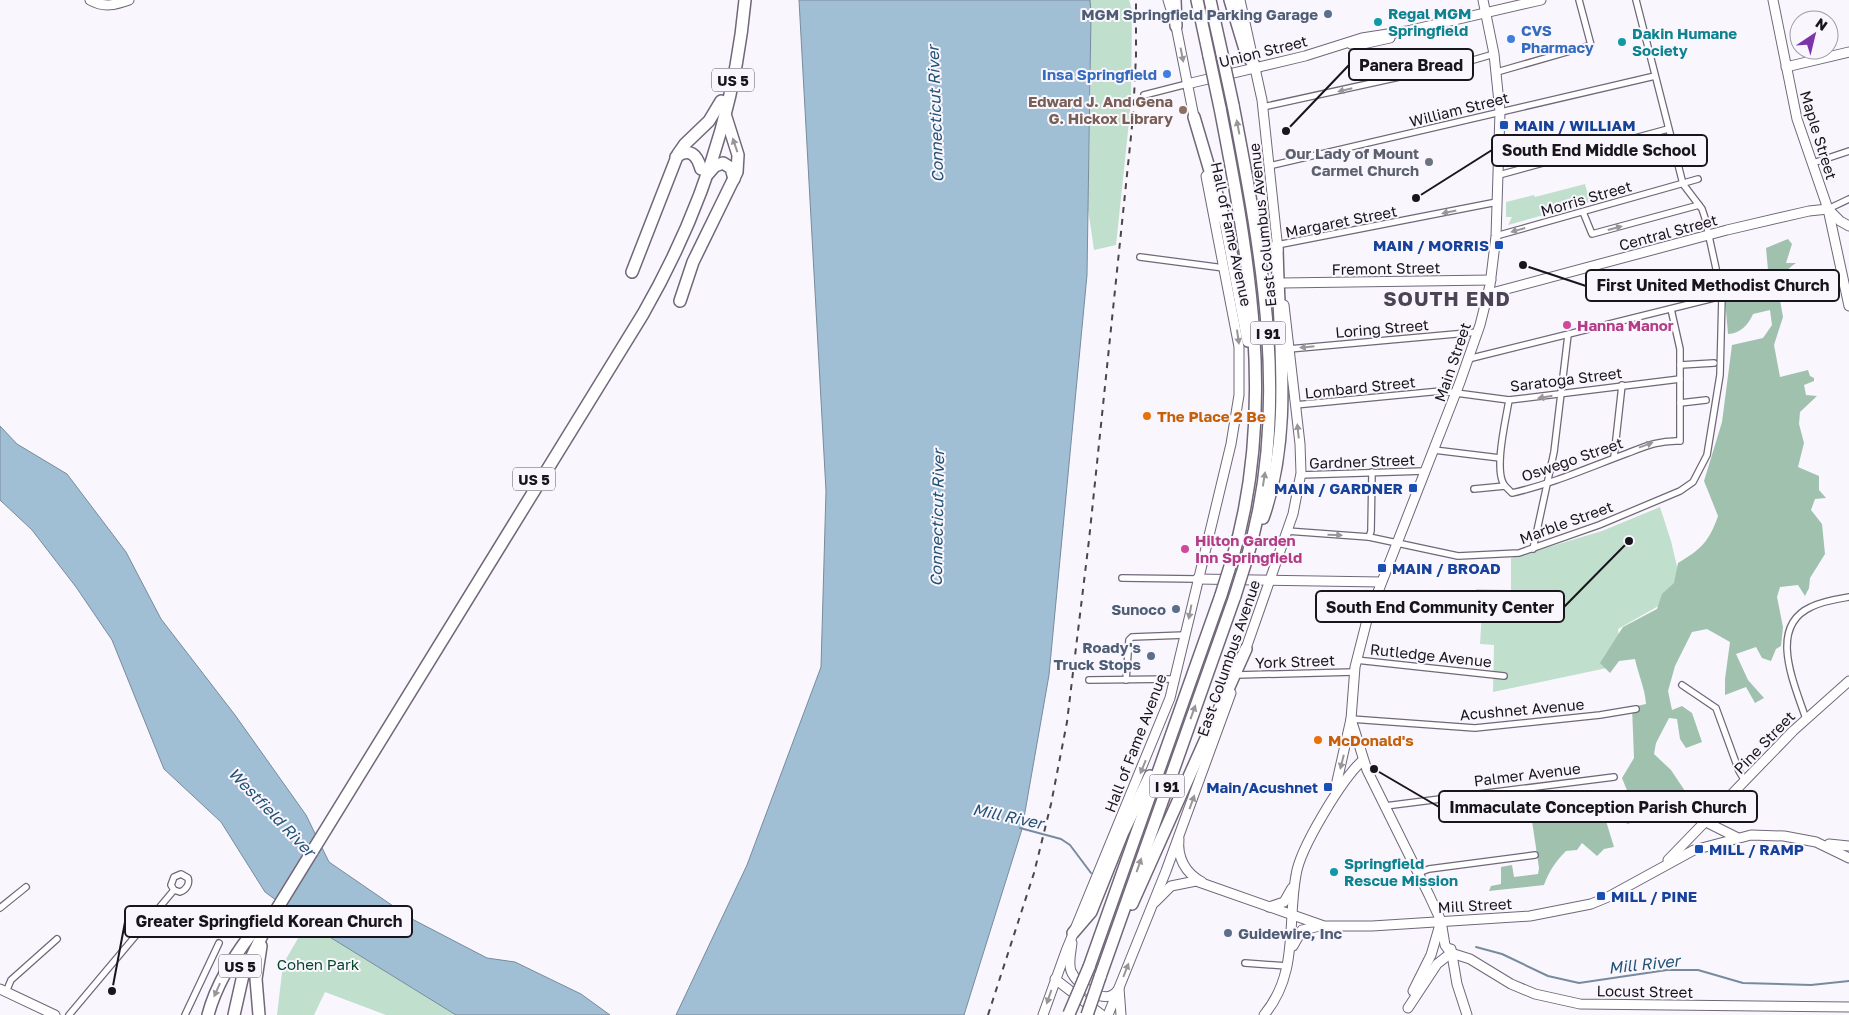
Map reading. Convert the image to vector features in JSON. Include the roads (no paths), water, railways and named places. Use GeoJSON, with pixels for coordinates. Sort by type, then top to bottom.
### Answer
{"type":"FeatureCollection","features":[{"type":"Feature","properties":{"kind":"highway","name":"US 5"},"geometry":{"type":"LineString","coordinates":[[724,106],[738,0]]}},
{"type":"Feature","properties":{"kind":"highway","name":"US 5"},"geometry":{"type":"LineString","coordinates":[[339,801],[643,314],[678,248],[704,181],[724,106],[739,46],[744,0]]}},
{"type":"Feature","properties":{"kind":"highway"},"geometry":{"type":"LineString","coordinates":[[1175,0],[1176,26]]}},
{"type":"Feature","properties":{"kind":"highway","name":"I 91"},"geometry":{"type":"LineString","coordinates":[[1071,1014],[1221,595],[1232,560],[1248,493],[1256,431],[1256,368],[1252,306],[1238,209],[1220,108],[1197,0]]}},
{"type":"Feature","properties":{"kind":"highway","name":"I 91"},"geometry":{"type":"LineString","coordinates":[[1087,1015],[1235,596],[1258,513],[1267,457],[1270,366],[1258,248],[1233,105],[1210,0]]}},
{"type":"Feature","properties":{"kind":"highway"},"geometry":{"type":"LineString","coordinates":[[1230,0],[1246,52],[1256,68]]}},
{"type":"Feature","properties":{"kind":"highway"},"geometry":{"type":"LineString","coordinates":[[632,272],[676,157],[685,144],[724,106]]}},
{"type":"Feature","properties":{"kind":"highway"},"geometry":{"type":"LineString","coordinates":[[680,301],[693,262],[734,179],[738,159],[728,128],[724,106]]}},
{"type":"Feature","properties":{"kind":"highway"},"geometry":{"type":"LineString","coordinates":[[1194,117],[1216,184],[1231,246],[1247,334],[1256,431]]}},
{"type":"Feature","properties":{"kind":"highway"},"geometry":{"type":"LineString","coordinates":[[676,157],[684,152],[690,152],[696,157],[701,169]]}},
{"type":"Feature","properties":{"kind":"highway","name":"US 5"},"geometry":{"type":"LineString","coordinates":[[227,1015],[239,968],[264,923],[643,299],[671,244],[701,169],[711,152]]}},
{"type":"Feature","properties":{"kind":"highway"},"geometry":{"type":"LineString","coordinates":[[704,181],[713,168],[721,163],[730,166],[734,179]]}},
{"type":"Feature","properties":{"kind":"highway"},"geometry":{"type":"LineString","coordinates":[[1247,558],[1272,488],[1281,433],[1282,386],[1277,246]]}},
{"type":"Feature","properties":{"kind":"highway"},"geometry":{"type":"LineString","coordinates":[[1114,939],[1147,874],[1180,793],[1246,649]]}},
{"type":"Feature","properties":{"kind":"highway"},"geometry":{"type":"LineString","coordinates":[[1073,933],[1091,912],[1126,827],[1172,730]]}},
{"type":"Feature","properties":{"kind":"highway","name":"US 5"},"geometry":{"type":"LineString","coordinates":[[234,1015],[243,975],[264,923]]}},
{"type":"Feature","properties":{"kind":"highway"},"geometry":{"type":"LineString","coordinates":[[208,1015],[225,974],[247,938],[264,923]]}},
{"type":"Feature","properties":{"kind":"highway"},"geometry":{"type":"LineString","coordinates":[[259,1015],[256,988],[257,965],[264,923]]}},
{"type":"Feature","properties":{"kind":"main road"},"geometry":{"type":"LineString","coordinates":[[90,0],[97,4],[112,6],[129,0]]}},
{"type":"Feature","properties":{"kind":"main road","name":"Hall of Fame Avenue"},"geometry":{"type":"LineString","coordinates":[[1043,1015],[1073,933],[1160,726],[1175,679],[1197,579],[1222,486],[1239,395],[1238,337],[1176,26],[1168,0]]}},
{"type":"Feature","properties":{"kind":"main road","name":"East Columbus Avenue"},"geometry":{"type":"LineString","coordinates":[[1108,1015],[1180,834],[1237,675],[1287,532],[1300,476],[1295,406],[1263,107],[1240,0]]}},
{"type":"Feature","properties":{"kind":"main road","name":"Main Street"},"geometry":{"type":"LineString","coordinates":[[1330,803],[1344,757],[1356,660],[1381,582],[1398,544],[1456,394],[1478,332],[1491,280],[1496,236],[1500,112],[1497,72],[1483,0]]}},
{"type":"Feature","properties":{"kind":"main road","name":"Union Street"},"geometry":{"type":"LineString","coordinates":[[1187,84],[1256,68],[1362,38],[1407,32],[1541,0]]}},
{"type":"Feature","properties":{"kind":"main road","name":"Maple Street"},"geometry":{"type":"LineString","coordinates":[[1772,0],[1797,121],[1828,208],[1849,306]]}},
{"type":"Feature","properties":{"kind":"main road"},"geometry":{"type":"LineString","coordinates":[[1786,67],[1849,52]]}},
{"type":"Feature","properties":{"kind":"main road"},"geometry":{"type":"LineString","coordinates":[[1828,208],[1840,221],[1849,226]]}},
{"type":"Feature","properties":{"kind":"main road","name":"Central Street"},"geometry":{"type":"LineString","coordinates":[[1488,294],[1710,235],[1828,208]]}},
{"type":"Feature","properties":{"kind":"main road","name":"Fremont Street"},"geometry":{"type":"LineString","coordinates":[[1282,282],[1491,280]]}},
{"type":"Feature","properties":{"kind":"main road"},"geometry":{"type":"LineString","coordinates":[[1197,579],[1381,582]]}},
{"type":"Feature","properties":{"kind":"main road","name":"Pine Street"},"geometry":{"type":"LineString","coordinates":[[1658,868],[1706,822],[1806,719],[1849,681]]}},
{"type":"Feature","properties":{"kind":"main road","name":"Main Street"},"geometry":{"type":"LineString","coordinates":[[1264,1015],[1276,996],[1291,951],[1295,881],[1301,858],[1330,803],[1350,772],[1362,760],[1350,719]]}},
{"type":"Feature","properties":{"kind":"main road"},"geometry":{"type":"LineString","coordinates":[[1362,760],[1418,872],[1440,921],[1445,945],[1451,953],[1457,984],[1467,1015]]}},
{"type":"Feature","properties":{"kind":"main road","name":"Mill Street"},"geometry":{"type":"LineString","coordinates":[[1706,822],[1736,837]]}},
{"type":"Feature","properties":{"kind":"main road","name":"Mill Street"},"geometry":{"type":"LineString","coordinates":[[1180,834],[1181,861],[1193,876],[1206,884],[1324,926],[1362,927],[1530,916],[1591,904],[1616,893],[1658,868],[1699,848],[1736,837],[1775,835],[1849,846]]}},
{"type":"Feature","properties":{"kind":"main road","name":"Mill Street"},"geometry":{"type":"LineString","coordinates":[[1816,842],[1849,858]]}},
{"type":"Feature","properties":{"kind":"main road","name":"Mill Street"},"geometry":{"type":"LineString","coordinates":[[1152,907],[1160,895],[1171,886],[1187,881],[1206,884]]}},
{"type":"Feature","properties":{"kind":"main road"},"geometry":{"type":"LineString","coordinates":[[1268,907],[1278,906],[1285,901],[1295,881]]}},
{"type":"Feature","properties":{"kind":"main road"},"geometry":{"type":"LineString","coordinates":[[1407,1011],[1413,991],[1431,955],[1440,921]]}},
{"type":"Feature","properties":{"kind":"main road"},"geometry":{"type":"LineString","coordinates":[[1291,951],[1302,930],[1324,926]]}},
{"type":"Feature","properties":{"kind":"main road"},"geometry":{"type":"LineString","coordinates":[[1073,933],[1070,966],[1076,978],[1102,998],[1112,996],[1119,988]]}},
{"type":"Feature","properties":{"kind":"main road"},"geometry":{"type":"LineString","coordinates":[[1407,1011],[1437,964],[1451,953]]}},
{"type":"Feature","properties":{"kind":"main road","name":"Locust Street"},"geometry":{"type":"LineString","coordinates":[[1451,953],[1470,959],[1511,984],[1535,994],[1580,1004],[1767,1010],[1849,1007]]}},
{"type":"Feature","properties":{"kind":"main road"},"geometry":{"type":"LineString","coordinates":[[1055,980],[1102,1015]]}},
{"type":"Feature","properties":{"kind":"main road"},"geometry":{"type":"LineString","coordinates":[[1119,988],[1121,1015]]}},
{"type":"Feature","properties":{"kind":"main road"},"geometry":{"type":"LineString","coordinates":[[3,990],[55,1015]]}},
{"type":"Feature","properties":{"kind":"street"},"geometry":{"type":"LineString","coordinates":[[1497,72],[1592,45],[1580,0]]}},
{"type":"Feature","properties":{"kind":"street"},"geometry":{"type":"LineString","coordinates":[[1468,359],[1722,296],[1710,235],[1699,205],[1683,184],[1636,0]]}},
{"type":"Feature","properties":{"kind":"street"},"geometry":{"type":"LineString","coordinates":[[1263,107],[1463,63],[1494,54]]}},
{"type":"Feature","properties":{"kind":"street","name":"William Street"},"geometry":{"type":"LineString","coordinates":[[1269,166],[1655,76]]}},
{"type":"Feature","properties":{"kind":"street"},"geometry":{"type":"LineString","coordinates":[[1144,95],[1187,84]]}},
{"type":"Feature","properties":{"kind":"street"},"geometry":{"type":"LineString","coordinates":[[1499,175],[1668,130]]}},
{"type":"Feature","properties":{"kind":"street"},"geometry":{"type":"LineString","coordinates":[[1812,163],[1849,151]]}},
{"type":"Feature","properties":{"kind":"street","name":"Morris Street"},"geometry":{"type":"LineString","coordinates":[[1496,236],[1698,179]]}},
{"type":"Feature","properties":{"kind":"street"},"geometry":{"type":"LineString","coordinates":[[1828,208],[1849,199]]}},
{"type":"Feature","properties":{"kind":"street","name":"Margaret Street"},"geometry":{"type":"LineString","coordinates":[[1277,246],[1497,202]]}},
{"type":"Feature","properties":{"kind":"street"},"geometry":{"type":"LineString","coordinates":[[1583,212],[1592,234],[1699,205]]}},
{"type":"Feature","properties":{"kind":"street"},"geometry":{"type":"LineString","coordinates":[[1140,258],[1225,268]]}},
{"type":"Feature","properties":{"kind":"street","name":"Marble Street"},"geometry":{"type":"LineString","coordinates":[[1287,532],[1369,537],[1458,556],[1503,555],[1533,549],[1577,534],[1680,491],[1693,482],[1707,455],[1720,374],[1722,296]]}},
{"type":"Feature","properties":{"kind":"street"},"geometry":{"type":"LineString","coordinates":[[1670,309],[1680,349],[1680,403],[1706,400]]}},
{"type":"Feature","properties":{"kind":"street","name":"Loring Street"},"geometry":{"type":"LineString","coordinates":[[1289,349],[1478,332]]}},
{"type":"Feature","properties":{"kind":"street"},"geometry":{"type":"LineString","coordinates":[[1533,549],[1549,481],[1568,335]]}},
{"type":"Feature","properties":{"kind":"street"},"geometry":{"type":"LineString","coordinates":[[1680,365],[1714,363]]}},
{"type":"Feature","properties":{"kind":"street","name":"Saratoga Street"},"geometry":{"type":"LineString","coordinates":[[1456,394],[1509,400],[1680,379]]}},
{"type":"Feature","properties":{"kind":"street"},"geometry":{"type":"LineString","coordinates":[[1614,457],[1622,385]]}},
{"type":"Feature","properties":{"kind":"street","name":"Lombard Street"},"geometry":{"type":"LineString","coordinates":[[1295,406],[1441,391],[1456,394]]}},
{"type":"Feature","properties":{"kind":"street"},"geometry":{"type":"LineString","coordinates":[[1505,486],[1501,482],[1500,458],[1509,400]]}},
{"type":"Feature","properties":{"kind":"street","name":"Oswego Street"},"geometry":{"type":"LineString","coordinates":[[1474,489],[1505,486],[1512,493],[1657,442],[1680,440],[1680,403]]}},
{"type":"Feature","properties":{"kind":"street"},"geometry":{"type":"LineString","coordinates":[[1434,450],[1500,458]]}},
{"type":"Feature","properties":{"kind":"street","name":"Gardner Street"},"geometry":{"type":"LineString","coordinates":[[1300,476],[1425,471]]}},
{"type":"Feature","properties":{"kind":"street"},"geometry":{"type":"LineString","coordinates":[[1369,537],[1371,531],[1372,472]]}},
{"type":"Feature","properties":{"kind":"street"},"geometry":{"type":"LineString","coordinates":[[1122,578],[1197,579]]}},
{"type":"Feature","properties":{"kind":"street"},"geometry":{"type":"LineString","coordinates":[[1806,719],[1786,648],[1787,635],[1794,621],[1812,606],[1849,597]]}},
{"type":"Feature","properties":{"kind":"street"},"geometry":{"type":"LineString","coordinates":[[1374,602],[1415,613],[1481,616],[1488,611]]}},
{"type":"Feature","properties":{"kind":"street"},"geometry":{"type":"LineString","coordinates":[[1126,680],[1129,640],[1132,637],[1185,635]]}},
{"type":"Feature","properties":{"kind":"street","name":"Rutledge Avenue"},"geometry":{"type":"LineString","coordinates":[[1356,660],[1504,676]]}},
{"type":"Feature","properties":{"kind":"street","name":"York Street"},"geometry":{"type":"LineString","coordinates":[[1237,675],[1354,672]]}},
{"type":"Feature","properties":{"kind":"street"},"geometry":{"type":"LineString","coordinates":[[1089,680],[1175,679]]}},
{"type":"Feature","properties":{"kind":"street"},"geometry":{"type":"LineString","coordinates":[[1682,685],[1716,708],[1738,771],[1745,781]]}},
{"type":"Feature","properties":{"kind":"street","name":"Acushnet Avenue"},"geometry":{"type":"LineString","coordinates":[[1350,719],[1475,728],[1600,715],[1636,709]]}},
{"type":"Feature","properties":{"kind":"street","name":"Palmer Avenue"},"geometry":{"type":"LineString","coordinates":[[1385,806],[1614,777]]}},
{"type":"Feature","properties":{"kind":"street"},"geometry":{"type":"LineString","coordinates":[[1418,872],[1535,855]]}},
{"type":"Feature","properties":{"kind":"street"},"geometry":{"type":"LineString","coordinates":[[0,908],[26,887]]}},
{"type":"Feature","properties":{"kind":"street"},"geometry":{"type":"LineString","coordinates":[[69,1015],[174,890]]}},
{"type":"Feature","properties":{"kind":"street"},"geometry":{"type":"LineString","coordinates":[[3,990],[11,980],[57,939]]}},
{"type":"Feature","properties":{"kind":"street"},"geometry":{"type":"LineString","coordinates":[[185,1015],[219,943]]}},
{"type":"Feature","properties":{"kind":"street"},"geometry":{"type":"LineString","coordinates":[[1245,963],[1287,966]]}},
{"type":"Feature","properties":{"kind":"water","name":"Connecticut River"},"geometry":{"type":"Polygon","coordinates":[[[799,0],[1090,0],[1087,275],[1049,675],[1022,829],[964,1015],[676,1015],[747,865],[821,667],[826,491],[799,0]]]}},
{"type":"Feature","properties":{"kind":"water","name":"Westfield River"},"geometry":{"type":"Polygon","coordinates":[[[0,426],[17,444],[67,474],[126,552],[161,619],[235,715],[306,815],[329,862],[412,919],[487,958],[515,962],[581,994],[610,1015],[456,1015],[307,923],[265,892],[221,822],[164,769],[112,640],[76,587],[32,530],[0,500],[0,426]]]}},
{"type":"Feature","properties":{"kind":"waterway","name":"Mill River"},"geometry":{"type":"LineString","coordinates":[[1020,828],[1061,839],[1070,845],[1091,873]]}},
{"type":"Feature","properties":{"kind":"waterway","name":"Mill River"},"geometry":{"type":"LineString","coordinates":[[1476,947],[1502,954],[1548,976],[1579,983],[1667,970],[1698,970],[1743,983],[1811,985],[1849,981]]}},
{"type":"Feature","properties":{"kind":"railway"},"geometry":{"type":"LineString","coordinates":[[988,1015],[1034,873],[1051,804],[1067,722],[1089,540],[1133,117],[1136,0]]}},
{"type":"Feature","properties":{"kind":"place","name":"MGM Springfield Parking Garage"},"geometry":{"type":"Point","coordinates":[1328,14]}},
{"type":"Feature","properties":{"kind":"place","name":"Regal MGM Springfield"},"geometry":{"type":"Point","coordinates":[1378,22]}},
{"type":"Feature","properties":{"kind":"place","name":"CVS Pharmacy"},"geometry":{"type":"Point","coordinates":[1511,39]}},
{"type":"Feature","properties":{"kind":"place","name":"Dakin Humane Society"},"geometry":{"type":"Point","coordinates":[1622,42]}},
{"type":"Feature","properties":{"kind":"place","name":"Insa Springfield"},"geometry":{"type":"Point","coordinates":[1167,74]}},
{"type":"Feature","properties":{"kind":"place","name":"Edward J. And Gena G. Hickox Library"},"geometry":{"type":"Point","coordinates":[1183,110]}},
{"type":"Feature","properties":{"kind":"place","name":"MAIN / WILLIAM"},"geometry":{"type":"Point","coordinates":[1504,125]}},
{"type":"Feature","properties":{"kind":"place","name":"Panera Bread"},"geometry":{"type":"Point","coordinates":[1286,131]}},
{"type":"Feature","properties":{"kind":"place","name":"Our Lady of Mount Carmel Church"},"geometry":{"type":"Point","coordinates":[1429,162]}},
{"type":"Feature","properties":{"kind":"place","name":"South End Middle School"},"geometry":{"type":"Point","coordinates":[1416,198]}},
{"type":"Feature","properties":{"kind":"place","name":"MAIN / MORRIS"},"geometry":{"type":"Point","coordinates":[1499,245]}},
{"type":"Feature","properties":{"kind":"place","name":"First United Methodist Church"},"geometry":{"type":"Point","coordinates":[1523,265]}},
{"type":"Feature","properties":{"kind":"place","name":"Hanna Manor"},"geometry":{"type":"Point","coordinates":[1567,325]}},
{"type":"Feature","properties":{"kind":"place","name":"The Place 2 Be"},"geometry":{"type":"Point","coordinates":[1147,416]}},
{"type":"Feature","properties":{"kind":"place","name":"MAIN / GARDNER"},"geometry":{"type":"Point","coordinates":[1413,488]}},
{"type":"Feature","properties":{"kind":"place","name":"South End Community Center"},"geometry":{"type":"Point","coordinates":[1629,541]}},
{"type":"Feature","properties":{"kind":"place","name":"Hilton Garden Inn Springfield"},"geometry":{"type":"Point","coordinates":[1185,549]}},
{"type":"Feature","properties":{"kind":"place","name":"MAIN / BROAD"},"geometry":{"type":"Point","coordinates":[1382,568]}},
{"type":"Feature","properties":{"kind":"place","name":"Sunoco"},"geometry":{"type":"Point","coordinates":[1176,609]}},
{"type":"Feature","properties":{"kind":"place","name":"Roady's Truck Stops"},"geometry":{"type":"Point","coordinates":[1151,656]}},
{"type":"Feature","properties":{"kind":"place","name":"McDonald's"},"geometry":{"type":"Point","coordinates":[1318,740]}},
{"type":"Feature","properties":{"kind":"place","name":"Immaculate Conception Parish Church"},"geometry":{"type":"Point","coordinates":[1374,769]}},
{"type":"Feature","properties":{"kind":"place","name":"Main/Acushnet"},"geometry":{"type":"Point","coordinates":[1328,787]}},
{"type":"Feature","properties":{"kind":"place","name":"MILL / RAMP"},"geometry":{"type":"Point","coordinates":[1699,849]}},
{"type":"Feature","properties":{"kind":"place","name":"Springfield Rescue Mission"},"geometry":{"type":"Point","coordinates":[1334,872]}},
{"type":"Feature","properties":{"kind":"place","name":"MILL / PINE"},"geometry":{"type":"Point","coordinates":[1601,896]}},
{"type":"Feature","properties":{"kind":"place","name":"Guidewire, Inc"},"geometry":{"type":"Point","coordinates":[1228,933]}},
{"type":"Feature","properties":{"kind":"place","name":"Greater Springfield Korean Church"},"geometry":{"type":"Point","coordinates":[112,991]}},
{"type":"Feature","properties":{"kind":"district","name":"SOUTH END"},"geometry":{"type":"Point","coordinates":[1447,298]}},
{"type":"Feature","properties":{"kind":"park label","name":"Cohen Park"},"geometry":{"type":"Point","coordinates":[318,964]}}]}
